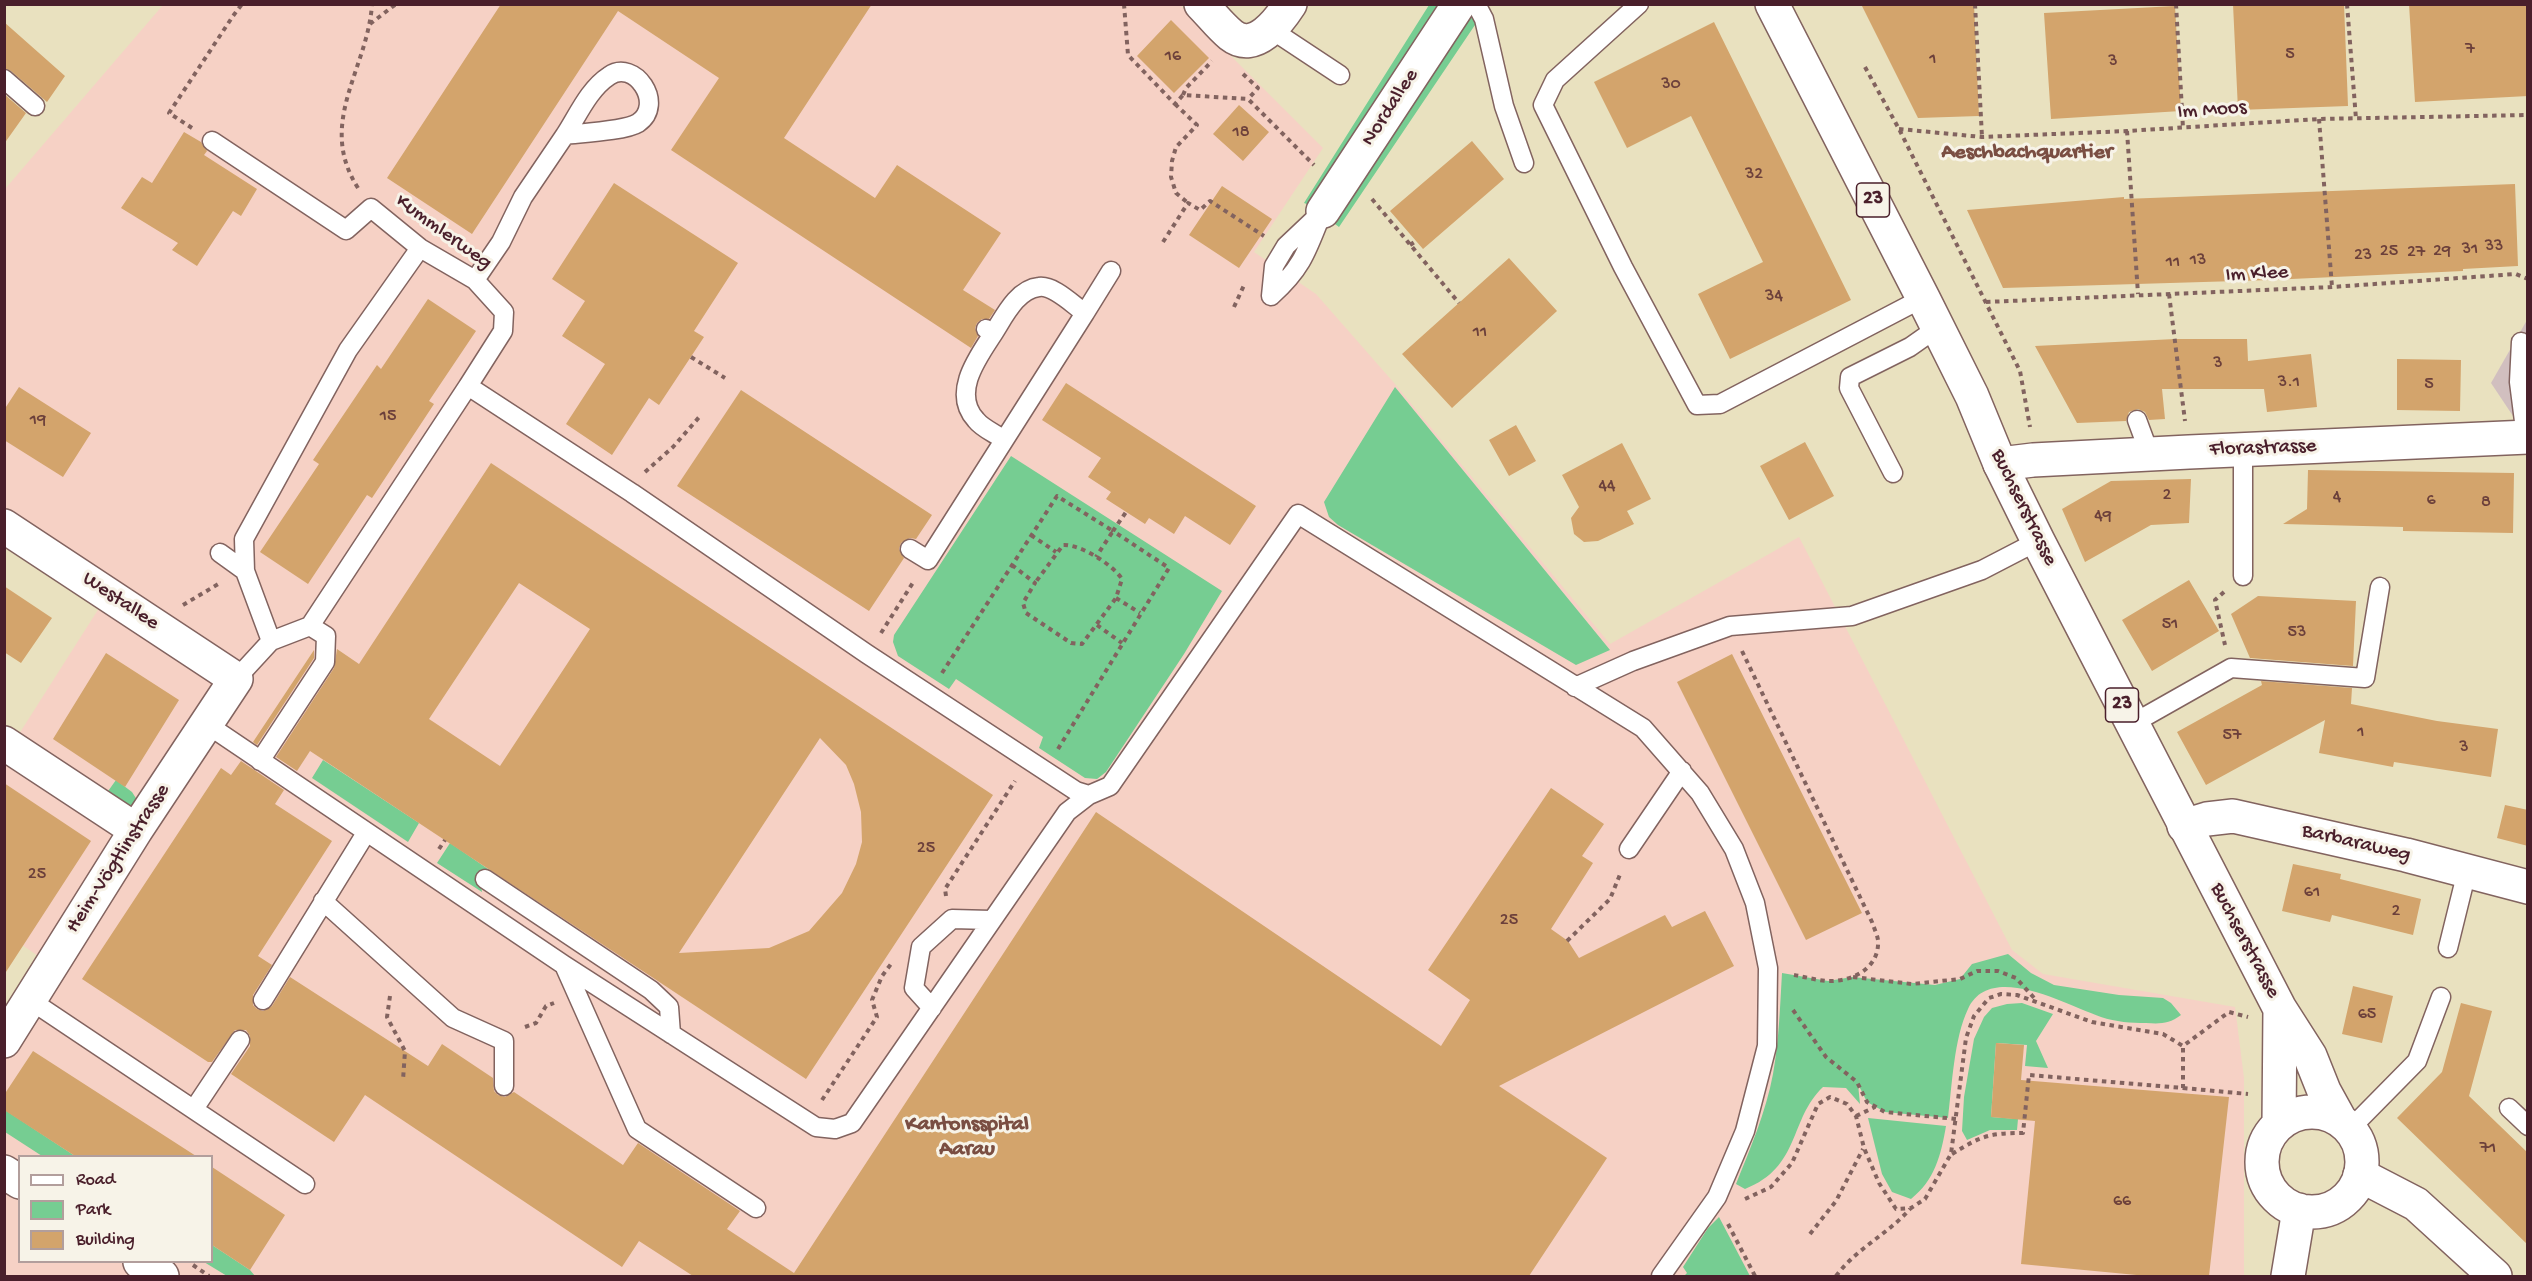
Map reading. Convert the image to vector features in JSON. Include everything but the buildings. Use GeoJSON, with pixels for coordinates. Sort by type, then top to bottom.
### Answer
{"type":"FeatureCollection","features":[{"type":"Feature","properties":{"kind":"street"},"geometry":{"type":"LineString","coordinates":[[1202,4],[1233,37],[1248,41],[1281,17]]}},
{"type":"Feature","properties":{"kind":"street","name":"Nordallee"},"geometry":{"type":"LineString","coordinates":[[1336,192],[1459,4]]}},
{"type":"Feature","properties":{"kind":"street","name":"Buchserstrasse"},"geometry":{"type":"LineString","coordinates":[[1772,4],[1923,298],[1972,396],[2000,464],[2184,826],[2280,1009],[2310,1056],[2324,1091],[2345,1124]]}},
{"type":"Feature","properties":{"kind":"street","name":"Florastrasse"},"geometry":{"type":"LineString","coordinates":[[2000,464],[2033,460],[2189,452],[2527,437]]}},
{"type":"Feature","properties":{"kind":"street","name":"Westallee"},"geometry":{"type":"LineString","coordinates":[[4,526],[236,679]]}},
{"type":"Feature","properties":{"kind":"street","name":"Heim-Vögtlinstrasse"},"geometry":{"type":"LineString","coordinates":[[4,1041],[136,830],[208,725],[236,679]]}},
{"type":"Feature","properties":{"kind":"street"},"geometry":{"type":"LineString","coordinates":[[4,743],[136,830]]}},
{"type":"Feature","properties":{"kind":"street","name":"Barbaraweg"},"geometry":{"type":"LineString","coordinates":[[2184,826],[2207,819],[2233,816],[2528,887]]}},
{"type":"Feature","properties":{"kind":"street","name":"Buchserstrasse"},"geometry":{"type":"LineString","coordinates":[[2279,1124],[2280,1009]]}},
{"type":"Feature","properties":{"kind":"street"},"geometry":{"type":"LineString","coordinates":[[2279,1124],[2293,1115],[2309,1112],[2325,1114],[2345,1124]]}},
{"type":"Feature","properties":{"kind":"street","name":"23"},"geometry":{"type":"LineString","coordinates":[[2279,1124],[2265,1146],[2263,1173],[2276,1196],[2299,1210]]}},
{"type":"Feature","properties":{"kind":"street","name":"23"},"geometry":{"type":"LineString","coordinates":[[2345,1124],[2358,1142],[2362,1158],[2360,1175]]}},
{"type":"Feature","properties":{"kind":"street"},"geometry":{"type":"LineString","coordinates":[[4,1172],[18,1181]]}},
{"type":"Feature","properties":{"kind":"street"},"geometry":{"type":"LineString","coordinates":[[2288,1276],[2299,1210],[2314,1212],[2330,1209],[2343,1201],[2354,1189],[2360,1175],[2416,1204],[2495,1276]]}},
{"type":"Feature","properties":{"kind":"street"},"geometry":{"type":"LineString","coordinates":[[142,1263],[162,1276]]}},
{"type":"Feature","properties":{"kind":"lane"},"geometry":{"type":"LineString","coordinates":[[1476,4],[1484,19],[1504,106],[1524,163]]}},
{"type":"Feature","properties":{"kind":"lane"},"geometry":{"type":"LineString","coordinates":[[1639,4],[1555,80],[1543,105],[1623,267],[1697,405],[1720,404],[1923,298]]}},
{"type":"Feature","properties":{"kind":"lane"},"geometry":{"type":"LineString","coordinates":[[1281,17],[1340,75]]}},
{"type":"Feature","properties":{"kind":"lane"},"geometry":{"type":"LineString","coordinates":[[475,280],[501,242],[523,197],[596,86],[611,74],[628,73],[642,82],[649,94],[648,108],[638,123],[565,135]]}},
{"type":"Feature","properties":{"kind":"lane"},"geometry":{"type":"LineString","coordinates":[[4,79],[35,106]]}},
{"type":"Feature","properties":{"kind":"lane"},"geometry":{"type":"LineString","coordinates":[[212,141],[346,230],[371,208]]}},
{"type":"Feature","properties":{"kind":"lane","name":"Kummlerweg"},"geometry":{"type":"LineString","coordinates":[[310,626],[503,331],[504,312],[475,280],[420,248],[371,208]]}},
{"type":"Feature","properties":{"kind":"lane"},"geometry":{"type":"LineString","coordinates":[[272,641],[245,570],[244,539],[348,350],[420,248]]}},
{"type":"Feature","properties":{"kind":"lane"},"geometry":{"type":"LineString","coordinates":[[909,549],[928,560],[1111,271]]}},
{"type":"Feature","properties":{"kind":"lane"},"geometry":{"type":"LineString","coordinates":[[1003,439],[977,422],[969,411],[966,394],[968,378],[990,331],[1023,294],[1040,287],[1051,290],[1085,313]]}},
{"type":"Feature","properties":{"kind":"lane"},"geometry":{"type":"LineString","coordinates":[[1893,473],[1849,388],[1850,377],[1910,347],[1937,328]]}},
{"type":"Feature","properties":{"kind":"lane"},"geometry":{"type":"LineString","coordinates":[[2521,342],[2519,382],[2527,437]]}},
{"type":"Feature","properties":{"kind":"lane"},"geometry":{"type":"LineString","coordinates":[[468,386],[632,493],[867,654],[1076,791],[1089,795]]}},
{"type":"Feature","properties":{"kind":"lane"},"geometry":{"type":"LineString","coordinates":[[2137,420],[2150,455]]}},
{"type":"Feature","properties":{"kind":"lane"},"geometry":{"type":"LineString","coordinates":[[2243,450],[2243,576]]}},
{"type":"Feature","properties":{"kind":"lane"},"geometry":{"type":"LineString","coordinates":[[208,725],[366,833],[670,1034],[816,1127],[835,1130],[852,1122],[1067,812],[1089,795],[1110,786],[1298,514],[1643,728],[1700,793],[1734,849],[1755,903],[1768,968],[1767,1046],[1723,1200],[1661,1276]]}},
{"type":"Feature","properties":{"kind":"lane"},"geometry":{"type":"LineString","coordinates":[[1575,687],[1633,661],[1730,626],[1852,616],[1983,570],[2038,540]]}},
{"type":"Feature","properties":{"kind":"lane"},"geometry":{"type":"LineString","coordinates":[[220,553],[245,570]]}},
{"type":"Feature","properties":{"kind":"lane"},"geometry":{"type":"LineString","coordinates":[[2132,724],[2231,668],[2365,678],[2380,587]]}},
{"type":"Feature","properties":{"kind":"lane"},"geometry":{"type":"LineString","coordinates":[[236,679],[272,641],[310,626],[326,636],[325,662],[260,761]]}},
{"type":"Feature","properties":{"kind":"lane"},"geometry":{"type":"LineString","coordinates":[[1629,849],[1682,771]]}},
{"type":"Feature","properties":{"kind":"lane"},"geometry":{"type":"LineString","coordinates":[[263,1000],[366,833]]}},
{"type":"Feature","properties":{"kind":"lane"},"geometry":{"type":"LineString","coordinates":[[2448,948],[2467,871]]}},
{"type":"Feature","properties":{"kind":"lane"},"geometry":{"type":"LineString","coordinates":[[485,879],[651,990],[669,1007],[670,1034]]}},
{"type":"Feature","properties":{"kind":"lane"},"geometry":{"type":"LineString","coordinates":[[323,901],[453,1018],[504,1041],[504,1086]]}},
{"type":"Feature","properties":{"kind":"lane"},"geometry":{"type":"LineString","coordinates":[[932,1008],[914,988],[921,947],[952,919],[991,921]]}},
{"type":"Feature","properties":{"kind":"lane"},"geometry":{"type":"LineString","coordinates":[[564,965],[637,1129],[756,1208]]}},
{"type":"Feature","properties":{"kind":"lane"},"geometry":{"type":"LineString","coordinates":[[2345,1124],[2417,1061],[2441,997]]}},
{"type":"Feature","properties":{"kind":"lane"},"geometry":{"type":"LineString","coordinates":[[30,1000],[305,1184]]}},
{"type":"Feature","properties":{"kind":"lane"},"geometry":{"type":"LineString","coordinates":[[194,1109],[240,1040]]}},
{"type":"Feature","properties":{"kind":"lane"},"geometry":{"type":"LineString","coordinates":[[2509,1108],[2528,1126]]}},
{"type":"Feature","properties":{"kind":"path"},"geometry":{"type":"LineString","coordinates":[[212,141],[169,113],[242,4]]}},
{"type":"Feature","properties":{"kind":"path","name":"Kummlerweg"},"geometry":{"type":"LineString","coordinates":[[371,208],[352,179],[343,156],[342,128],[351,80],[370,24],[372,4]]}},
{"type":"Feature","properties":{"kind":"path"},"geometry":{"type":"LineString","coordinates":[[370,24],[396,4]]}},
{"type":"Feature","properties":{"kind":"path"},"geometry":{"type":"LineString","coordinates":[[1124,4],[1128,55],[1197,125],[1176,147],[1171,177],[1176,193],[1200,210],[1210,201],[1272,241]]}},
{"type":"Feature","properties":{"kind":"path"},"geometry":{"type":"LineString","coordinates":[[1975,4],[1982,137]]}},
{"type":"Feature","properties":{"kind":"path"},"geometry":{"type":"LineString","coordinates":[[2176,4],[2183,128]]}},
{"type":"Feature","properties":{"kind":"path"},"geometry":{"type":"LineString","coordinates":[[2348,4],[2356,118]]}},
{"type":"Feature","properties":{"kind":"path"},"geometry":{"type":"LineString","coordinates":[[1175,104],[1183,95],[1186,87],[1214,59]]}},
{"type":"Feature","properties":{"kind":"path"},"geometry":{"type":"LineString","coordinates":[[1864,67],[1899,129],[2020,371],[2030,418],[2033,460]]}},
{"type":"Feature","properties":{"kind":"path"},"geometry":{"type":"LineString","coordinates":[[1244,74],[1258,88],[1248,99]]}},
{"type":"Feature","properties":{"kind":"path"},"geometry":{"type":"LineString","coordinates":[[1183,95],[1248,99],[1336,192],[1374,200],[1459,303]]}},
{"type":"Feature","properties":{"kind":"path","name":"Im Moos"},"geometry":{"type":"LineString","coordinates":[[1899,129],[1982,137],[2319,119],[2528,115]]}},
{"type":"Feature","properties":{"kind":"path"},"geometry":{"type":"LineString","coordinates":[[2319,119],[2332,287]]}},
{"type":"Feature","properties":{"kind":"path"},"geometry":{"type":"LineString","coordinates":[[2127,131],[2138,294]]}},
{"type":"Feature","properties":{"kind":"path"},"geometry":{"type":"LineString","coordinates":[[1163,242],[1188,203]]}},
{"type":"Feature","properties":{"kind":"path"},"geometry":{"type":"LineString","coordinates":[[1410,245],[1416,241]]}},
{"type":"Feature","properties":{"kind":"path","name":"Im Klee"},"geometry":{"type":"LineString","coordinates":[[1986,302],[2332,287],[2516,274],[2528,279]]}},
{"type":"Feature","properties":{"kind":"path"},"geometry":{"type":"LineString","coordinates":[[2169,294],[2189,452]]}},
{"type":"Feature","properties":{"kind":"path"},"geometry":{"type":"LineString","coordinates":[[691,357],[725,378]]}},
{"type":"Feature","properties":{"kind":"path"},"geometry":{"type":"LineString","coordinates":[[632,493],[639,478],[673,447],[701,415]]}},
{"type":"Feature","properties":{"kind":"path"},"geometry":{"type":"LineString","coordinates":[[941,675],[1057,496],[1169,568],[1056,751]]}},
{"type":"Feature","properties":{"kind":"path"},"geometry":{"type":"LineString","coordinates":[[1096,557],[1126,512]]}},
{"type":"Feature","properties":{"kind":"path"},"geometry":{"type":"LineString","coordinates":[[1031,535],[1056,552]]}},
{"type":"Feature","properties":{"kind":"path"},"geometry":{"type":"LineString","coordinates":[[1062,545],[1074,545],[1096,557],[1122,579],[1116,597],[1082,644],[1071,643],[1026,613],[1023,603],[1062,545]]}},
{"type":"Feature","properties":{"kind":"path"},"geometry":{"type":"LineString","coordinates":[[867,654],[928,560]]}},
{"type":"Feature","properties":{"kind":"path"},"geometry":{"type":"LineString","coordinates":[[1012,565],[1035,583]]}},
{"type":"Feature","properties":{"kind":"path"},"geometry":{"type":"LineString","coordinates":[[2231,668],[2215,600],[2243,576]]}},
{"type":"Feature","properties":{"kind":"path"},"geometry":{"type":"LineString","coordinates":[[1116,597],[1140,613]]}},
{"type":"Feature","properties":{"kind":"path"},"geometry":{"type":"LineString","coordinates":[[1096,625],[1122,643]]}},
{"type":"Feature","properties":{"kind":"path"},"geometry":{"type":"LineString","coordinates":[[1730,626],[1872,922],[1878,940],[1876,955],[1868,970],[1852,977],[1828,981],[1782,973],[1768,968]]}},
{"type":"Feature","properties":{"kind":"path"},"geometry":{"type":"LineString","coordinates":[[952,919],[945,889],[1017,777]]}},
{"type":"Feature","properties":{"kind":"path"},"geometry":{"type":"LineString","coordinates":[[1568,941],[1610,899],[1629,849]]}},
{"type":"Feature","properties":{"kind":"path"},"geometry":{"type":"LineString","coordinates":[[814,1104],[820,1103],[877,1017],[872,1000],[882,976],[896,957]]}},
{"type":"Feature","properties":{"kind":"path"},"geometry":{"type":"LineString","coordinates":[[395,966],[387,1017],[405,1051],[403,1080]]}},
{"type":"Feature","properties":{"kind":"path"},"geometry":{"type":"LineString","coordinates":[[1852,977],[1912,984],[1960,979],[1977,970],[1998,971],[2016,978],[2038,1001]]}},
{"type":"Feature","properties":{"kind":"path"},"geometry":{"type":"LineString","coordinates":[[1769,989],[1781,992],[1826,1057],[1857,1082],[1867,1102],[1885,1112],[1956,1119]]}},
{"type":"Feature","properties":{"kind":"path"},"geometry":{"type":"LineString","coordinates":[[1836,1276],[1850,1258],[1895,1226],[1911,1208],[1925,1199],[1951,1154],[1966,1038],[1974,1016],[1989,998],[2001,994],[2017,995],[2092,1022],[2163,1034],[2183,1046]]}},
{"type":"Feature","properties":{"kind":"path"},"geometry":{"type":"LineString","coordinates":[[536,1023],[546,1006]]}},
{"type":"Feature","properties":{"kind":"path"},"geometry":{"type":"LineString","coordinates":[[2183,1046],[2229,1012],[2253,1019],[2280,1009]]}},
{"type":"Feature","properties":{"kind":"path"},"geometry":{"type":"LineString","coordinates":[[2183,1046],[2183,1088]]}},
{"type":"Feature","properties":{"kind":"path"},"geometry":{"type":"LineString","coordinates":[[1951,1154],[1989,1134],[2023,1133],[2029,1075],[2259,1095]]}},
{"type":"Feature","properties":{"kind":"path"},"geometry":{"type":"LineString","coordinates":[[1755,1276],[1725,1220],[1723,1200],[1752,1197],[1771,1187],[1792,1163],[1818,1104],[1830,1098],[1847,1104],[1856,1116],[1864,1148],[1879,1183],[1896,1209],[1911,1208]]}},
{"type":"Feature","properties":{"kind":"path"},"geometry":{"type":"LineString","coordinates":[[1856,1116],[1875,1107]]}},
{"type":"Feature","properties":{"kind":"path"},"geometry":{"type":"LineString","coordinates":[[1810,1234],[1836,1201],[1864,1148]]}},
{"type":"Feature","properties":{"kind":"path"},"geometry":{"type":"LineString","coordinates":[[189,1263],[210,1276]]}},
{"type":"Feature","properties":{"kind":"shaded area","name":"Kantonsspital Aarau"},"geometry":{"type":"Polygon","coordinates":[[[163,5],[1180,5],[1323,148],[1254,252],[1316,294],[1395,384],[1610,644],[1799,537],[2012,950],[2043,974],[2235,1007],[2244,1078],[2244,1276],[5,1276],[4,1041],[51,965],[5,933],[5,756],[108,594],[5,526],[5,189],[163,5]]]}},
{"type":"Feature","properties":{"kind":"shaded area"},"geometry":{"type":"Polygon","coordinates":[[[2527,320],[2527,437],[2491,383],[2527,320]]]}},
{"type":"Feature","properties":{"kind":"green space"},"geometry":{"type":"Polygon","coordinates":[[[1429,5],[1447,5],[1315,207],[1304,203],[1429,5]]]}},
{"type":"Feature","properties":{"kind":"green space"},"geometry":{"type":"Polygon","coordinates":[[[1469,7],[1479,19],[1339,227],[1331,221],[1469,7]]]}},
{"type":"Feature","properties":{"kind":"green space"},"geometry":{"type":"Polygon","coordinates":[[[1395,387],[1610,650],[1576,665],[1338,525],[1329,517],[1324,502],[1395,387]]]}},
{"type":"Feature","properties":{"kind":"green space"},"geometry":{"type":"Polygon","coordinates":[[[1011,456],[1222,591],[1184,654],[1106,772],[1097,779],[1085,778],[1039,748],[1043,737],[956,679],[949,689],[898,656],[893,642],[894,635],[1011,456]]]}},
{"type":"Feature","properties":{"kind":"green space"},"geometry":{"type":"Polygon","coordinates":[[[323,760],[419,823],[408,842],[312,778],[323,760]]]}},
{"type":"Feature","properties":{"kind":"green space"},"geometry":{"type":"Polygon","coordinates":[[[116,780],[132,792],[139,803],[132,810],[106,794],[116,780]]]}},
{"type":"Feature","properties":{"kind":"green space"},"geometry":{"type":"Polygon","coordinates":[[[450,843],[491,871],[481,886],[482,892],[437,863],[450,843]]]}},
{"type":"Feature","properties":{"kind":"green space"},"geometry":{"type":"Polygon","coordinates":[[[2008,954],[2031,973],[2054,985],[2119,995],[2163,998],[2171,1003],[2181,1015],[2168,1022],[2160,1023],[2118,1021],[2101,1017],[2030,990],[2011,987],[1993,988],[1979,995],[1968,1009],[1963,1021],[1954,1062],[1948,1118],[1885,1112],[1867,1102],[1858,1084],[1860,1104],[1846,1088],[1823,1087],[1804,1113],[1792,1142],[1776,1168],[1763,1180],[1745,1189],[1736,1184],[1770,1088],[1777,1049],[1782,973],[1828,981],[1852,977],[1935,985],[1960,979],[1972,964],[2008,954]]]}},
{"type":"Feature","properties":{"kind":"green space"},"geometry":{"type":"Polygon","coordinates":[[[2022,1003],[2053,1014],[2036,1041],[2048,1068],[2025,1066],[2027,1045],[1996,1043],[1991,1117],[2018,1119],[2017,1130],[1990,1130],[1967,1140],[1962,1131],[1964,1097],[1974,1039],[1984,1017],[1992,1008],[2022,1003]]]}},
{"type":"Feature","properties":{"kind":"green space"},"geometry":{"type":"Polygon","coordinates":[[[5,1110],[73,1155],[40,1155],[5,1132],[5,1110]]]}},
{"type":"Feature","properties":{"kind":"green space"},"geometry":{"type":"Polygon","coordinates":[[[1868,1118],[1946,1126],[1936,1166],[1926,1184],[1911,1199],[1892,1192],[1882,1174],[1868,1118]]]}},
{"type":"Feature","properties":{"kind":"green space"},"geometry":{"type":"Polygon","coordinates":[[[1719,1217],[1750,1276],[1684,1276],[1687,1273],[1683,1267],[1708,1228],[1719,1217]]]}},
{"type":"Feature","properties":{"kind":"green space"},"geometry":{"type":"Polygon","coordinates":[[[213,1246],[250,1270],[255,1276],[227,1276],[206,1263],[213,1263],[213,1246]]]}},
{"type":"Feature","properties":{"kind":"district","name":"Aeschbachquartier"},"geometry":{"type":"Point","coordinates":[2027,154]}},
{"type":"Feature","properties":{"kind":"district","name":"Kantonsspital Aarau"},"geometry":{"type":"Point","coordinates":[967,1138]}}]}
